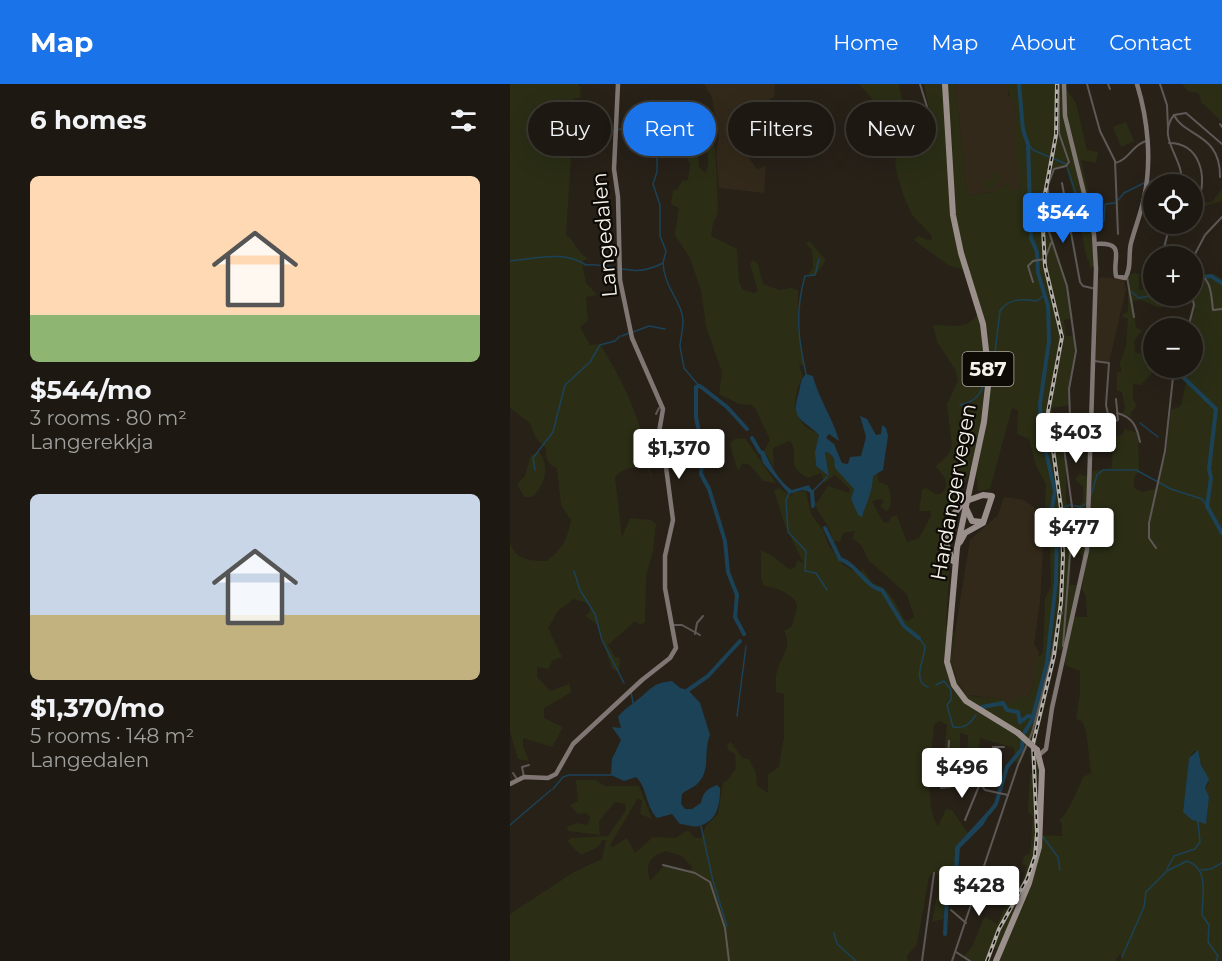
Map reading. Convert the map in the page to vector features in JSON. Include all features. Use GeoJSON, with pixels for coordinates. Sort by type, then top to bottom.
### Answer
{"type":"FeatureCollection","features":[{"type":"Feature","properties":{"kind":"main road","name":"Langedalen"},"geometry":{"type":"LineString","coordinates":[[510,784],[524,777],[548,778],[556,774],[573,744],[642,680],[670,658],[676,643],[667,608],[664,576],[673,518],[666,467],[658,438],[663,409],[632,340],[620,280],[618,197],[614,169],[618,84]]}},
{"type":"Feature","properties":{"kind":"main road","name":"Hardangervegen"},"geometry":{"type":"LineString","coordinates":[[945,84],[953,215],[961,253],[983,324],[988,360],[987,404],[962,517],[951,594],[946,656],[952,681],[972,706],[1018,733],[1038,752]]}},
{"type":"Feature","properties":{"kind":"main road"},"geometry":{"type":"LineString","coordinates":[[996,961],[1029,883],[1040,847],[1042,775],[1038,752],[1046,749],[1088,546],[1096,244],[1063,106],[1064,84]]}},
{"type":"Feature","properties":{"kind":"main road"},"geometry":{"type":"LineString","coordinates":[[1096,244],[1108,244],[1114,248],[1117,256],[1116,276],[1121,280],[1127,277],[1131,241],[1147,178],[1148,141],[1137,84]]}},
{"type":"Feature","properties":{"kind":"main road","name":"587"},"geometry":{"type":"LineString","coordinates":[[973,468],[966,512],[974,523],[984,519]]}},
{"type":"Feature","properties":{"kind":"main road"},"geometry":{"type":"LineString","coordinates":[[969,500],[979,496],[992,496],[984,519]]}},
{"type":"Feature","properties":{"kind":"main road","name":"587"},"geometry":{"type":"LineString","coordinates":[[951,594],[953,558],[946,547],[951,519],[962,504]]}},
{"type":"Feature","properties":{"kind":"main road","name":"587"},"geometry":{"type":"LineString","coordinates":[[946,547],[954,546],[962,517]]}},
{"type":"Feature","properties":{"kind":"main road","name":"587"},"geometry":{"type":"LineString","coordinates":[[953,581],[961,538],[984,519]]}},
{"type":"Feature","properties":{"kind":"street"},"geometry":{"type":"LineString","coordinates":[[920,84],[926,102]]}},
{"type":"Feature","properties":{"kind":"street"},"geometry":{"type":"LineString","coordinates":[[952,961],[1008,795],[1032,733],[1062,613],[1073,514],[1064,448],[1070,417],[1069,389],[1076,346],[1067,286],[1049,228],[1048,181],[1054,169],[1069,163],[1059,129],[1059,84]]}},
{"type":"Feature","properties":{"kind":"street"},"geometry":{"type":"LineString","coordinates":[[1087,84],[1100,131],[1115,163],[1118,234]]}},
{"type":"Feature","properties":{"kind":"street"},"geometry":{"type":"LineString","coordinates":[[1108,84],[1110,89]]}},
{"type":"Feature","properties":{"kind":"street"},"geometry":{"type":"LineString","coordinates":[[1160,84],[1167,105],[1169,144],[1181,166],[1181,174]]}},
{"type":"Feature","properties":{"kind":"street"},"geometry":{"type":"LineString","coordinates":[[1174,115],[1186,113],[1222,144]]}},
{"type":"Feature","properties":{"kind":"street"},"geometry":{"type":"LineString","coordinates":[[1168,128],[1174,115]]}},
{"type":"Feature","properties":{"kind":"street"},"geometry":{"type":"LineString","coordinates":[[1174,115],[1178,122],[1198,133],[1210,145],[1218,162],[1220,177]]}},
{"type":"Feature","properties":{"kind":"street"},"geometry":{"type":"LineString","coordinates":[[1059,129],[1068,129]]}},
{"type":"Feature","properties":{"kind":"street"},"geometry":{"type":"LineString","coordinates":[[1115,163],[1123,161],[1136,145],[1148,141]]}},
{"type":"Feature","properties":{"kind":"street"},"geometry":{"type":"LineString","coordinates":[[1169,144],[1186,147],[1198,160],[1201,174]]}},
{"type":"Feature","properties":{"kind":"street"},"geometry":{"type":"LineString","coordinates":[[1062,183],[1081,284],[1096,289]]}},
{"type":"Feature","properties":{"kind":"street"},"geometry":{"type":"LineString","coordinates":[[1199,246],[1205,235],[1222,217]]}},
{"type":"Feature","properties":{"kind":"street"},"geometry":{"type":"LineString","coordinates":[[1033,282],[1028,266],[1047,258],[1052,243]]}},
{"type":"Feature","properties":{"kind":"street"},"geometry":{"type":"LineString","coordinates":[[1203,276],[1207,281],[1214,311],[1222,309]]}},
{"type":"Feature","properties":{"kind":"street"},"geometry":{"type":"LineString","coordinates":[[1127,277],[1134,317]]}},
{"type":"Feature","properties":{"kind":"street"},"geometry":{"type":"LineString","coordinates":[[1094,361],[1109,363],[1105,398],[1113,436]]}},
{"type":"Feature","properties":{"kind":"street"},"geometry":{"type":"LineString","coordinates":[[1156,548],[1149,538],[1149,523],[1165,451],[1173,378]]}},
{"type":"Feature","properties":{"kind":"street"},"geometry":{"type":"LineString","coordinates":[[1109,424],[1117,422],[1116,399]]}},
{"type":"Feature","properties":{"kind":"street"},"geometry":{"type":"LineString","coordinates":[[656,414],[659,408]]}},
{"type":"Feature","properties":{"kind":"street"},"geometry":{"type":"LineString","coordinates":[[1117,413],[1132,420],[1138,429],[1140,442]]}},
{"type":"Feature","properties":{"kind":"street"},"geometry":{"type":"LineString","coordinates":[[1062,613],[1063,658]]}},
{"type":"Feature","properties":{"kind":"street"},"geometry":{"type":"LineString","coordinates":[[695,634],[697,623],[703,616]]}},
{"type":"Feature","properties":{"kind":"street"},"geometry":{"type":"LineString","coordinates":[[672,625],[682,625],[700,635]]}},
{"type":"Feature","properties":{"kind":"street"},"geometry":{"type":"LineString","coordinates":[[949,741],[946,769],[957,776],[978,778]]}},
{"type":"Feature","properties":{"kind":"street"},"geometry":{"type":"LineString","coordinates":[[965,820],[979,786],[978,778],[990,764],[993,747],[1004,747]]}},
{"type":"Feature","properties":{"kind":"street"},"geometry":{"type":"LineString","coordinates":[[524,777],[522,766],[529,765]]}},
{"type":"Feature","properties":{"kind":"street"},"geometry":{"type":"LineString","coordinates":[[513,773],[517,779]]}},
{"type":"Feature","properties":{"kind":"street"},"geometry":{"type":"LineString","coordinates":[[941,788],[950,787],[957,776]]}},
{"type":"Feature","properties":{"kind":"street"},"geometry":{"type":"LineString","coordinates":[[979,786],[1008,795]]}},
{"type":"Feature","properties":{"kind":"street"},"geometry":{"type":"LineString","coordinates":[[663,865],[695,873],[710,882],[724,926],[729,961]]}},
{"type":"Feature","properties":{"kind":"street"},"geometry":{"type":"LineString","coordinates":[[922,961],[934,873]]}},
{"type":"Feature","properties":{"kind":"street"},"geometry":{"type":"LineString","coordinates":[[951,910],[966,923]]}},
{"type":"Feature","properties":{"kind":"street"},"geometry":{"type":"LineString","coordinates":[[956,952],[970,961]]}},
{"type":"Feature","properties":{"kind":"shaded area"},"geometry":{"type":"Polygon","coordinates":[[[704,84],[775,84],[774,97],[764,102],[728,102],[728,156],[747,156],[757,169],[766,166],[764,193],[719,188],[716,154],[719,136],[716,102],[713,102],[704,84]]]}},
{"type":"Feature","properties":{"kind":"shaded area"},"geometry":{"type":"Polygon","coordinates":[[[955,84],[1005,84],[1008,86],[1008,95],[1013,98],[1015,106],[1020,190],[1010,190],[1009,183],[992,192],[970,195],[967,192],[955,84]]]}},
{"type":"Feature","properties":{"kind":"shaded area"},"geometry":{"type":"Polygon","coordinates":[[[1101,277],[1124,279],[1126,290],[1109,363],[1094,361],[1097,281],[1101,277]]]}},
{"type":"Feature","properties":{"kind":"shaded area"},"geometry":{"type":"Polygon","coordinates":[[[1004,497],[1024,500],[1034,507],[1043,549],[1040,602],[1034,644],[1039,652],[1033,687],[1028,696],[1016,698],[1012,705],[1002,699],[967,695],[957,682],[951,657],[970,540],[998,515],[1004,497]]]}},
{"type":"Feature","properties":{"kind":"green space"},"geometry":{"type":"Polygon","coordinates":[[[510,84],[578,84],[581,88],[580,98],[575,98],[571,102],[528,102],[528,156],[571,156],[566,235],[588,258],[582,262],[586,283],[597,295],[586,297],[588,320],[580,327],[590,345],[600,344],[627,393],[645,444],[652,482],[648,469],[644,468],[625,470],[615,478],[622,537],[630,518],[651,520],[656,524],[653,551],[646,576],[645,622],[640,625],[635,621],[608,645],[615,657],[620,658],[619,672],[612,669],[598,625],[585,616],[590,612],[590,604],[573,599],[558,611],[548,628],[562,657],[553,660],[548,669],[537,667],[537,677],[550,691],[569,684],[572,692],[544,708],[544,718],[563,727],[552,747],[523,738],[523,746],[529,761],[518,759],[510,732],[510,541],[519,556],[529,560],[547,561],[563,544],[571,520],[561,505],[557,468],[547,460],[546,448],[536,438],[530,423],[510,408],[510,84]]]}},
{"type":"Feature","properties":{"kind":"green space"},"geometry":{"type":"Polygon","coordinates":[[[859,84],[899,84],[902,102],[886,100],[878,102],[859,84]]]}},
{"type":"Feature","properties":{"kind":"green space"},"geometry":{"type":"Polygon","coordinates":[[[924,84],[955,84],[967,192],[970,195],[992,192],[1009,183],[1010,190],[1020,189],[1016,155],[1015,106],[1005,84],[1063,84],[1076,103],[1087,150],[1098,152],[1096,163],[1081,160],[1088,191],[1094,266],[1090,268],[1089,260],[1087,260],[1066,166],[1053,170],[1046,197],[1050,228],[1067,285],[1073,318],[1064,320],[1066,336],[1075,336],[1070,405],[1052,408],[1053,434],[1061,436],[1066,467],[1066,501],[1070,510],[1075,510],[1083,501],[1083,487],[1075,479],[1080,474],[1090,478],[1093,471],[1112,468],[1113,437],[1123,434],[1124,429],[1136,432],[1138,435],[1139,471],[1134,478],[1134,488],[1142,492],[1155,489],[1166,454],[1171,410],[1181,406],[1186,382],[1184,378],[1203,378],[1203,318],[1191,318],[1194,306],[1203,306],[1203,274],[1214,274],[1222,279],[1222,961],[1121,961],[1121,953],[1115,961],[997,961],[1000,950],[993,947],[987,961],[966,961],[963,957],[972,947],[983,920],[986,917],[997,924],[1010,897],[1021,886],[1027,866],[1022,864],[1024,856],[1030,854],[1033,816],[1028,812],[1030,775],[1035,772],[1035,758],[1038,759],[1039,835],[1062,836],[1062,824],[1059,820],[1069,806],[1083,777],[1091,773],[1086,730],[1082,721],[1076,719],[1080,693],[1080,671],[1065,665],[1062,643],[1062,650],[1054,649],[1042,695],[1046,701],[1045,706],[1035,738],[1029,743],[1021,763],[1015,762],[1014,748],[980,738],[979,755],[986,770],[983,774],[966,765],[968,738],[967,735],[960,733],[960,776],[952,781],[945,762],[947,725],[940,721],[934,725],[930,777],[933,817],[938,826],[946,809],[952,810],[968,833],[955,847],[954,872],[944,919],[932,922],[938,890],[937,874],[932,873],[929,877],[917,944],[907,956],[907,961],[510,961],[510,914],[574,872],[602,859],[606,840],[602,840],[598,847],[581,855],[567,841],[571,838],[608,836],[626,810],[625,804],[615,802],[599,821],[600,835],[568,831],[567,827],[578,823],[588,825],[590,817],[586,813],[578,814],[570,805],[578,801],[576,780],[595,780],[605,786],[639,786],[652,819],[640,814],[642,801],[638,798],[610,845],[613,847],[627,838],[635,853],[653,837],[676,838],[688,830],[695,838],[701,838],[706,826],[718,814],[723,782],[727,781],[736,768],[735,754],[728,750],[727,745],[731,742],[742,758],[749,759],[756,773],[757,786],[768,793],[768,775],[779,767],[784,736],[784,694],[776,692],[776,674],[787,647],[784,631],[792,626],[797,606],[789,595],[764,586],[761,578],[761,550],[789,569],[794,568],[798,560],[804,564],[784,523],[774,490],[779,488],[791,496],[793,492],[806,491],[811,514],[842,564],[861,575],[862,568],[873,584],[884,588],[904,619],[908,621],[914,617],[907,594],[868,560],[862,546],[852,538],[855,531],[843,533],[840,542],[833,541],[814,501],[817,503],[828,486],[849,493],[850,489],[835,475],[824,483],[821,473],[808,478],[800,473],[794,464],[794,450],[790,441],[773,448],[774,467],[782,481],[764,451],[770,440],[755,408],[752,405],[739,404],[719,394],[722,372],[706,327],[701,290],[690,258],[675,235],[679,208],[671,204],[673,191],[678,189],[682,181],[688,180],[690,165],[687,158],[678,156],[698,156],[699,168],[706,173],[708,156],[715,156],[718,213],[713,223],[711,236],[737,249],[739,282],[743,290],[754,293],[758,291],[750,264],[753,260],[758,264],[763,284],[779,290],[791,288],[798,290],[798,327],[805,365],[799,365],[803,376],[796,396],[796,409],[806,427],[819,435],[815,452],[816,466],[829,476],[825,452],[834,458],[836,468],[854,489],[851,499],[858,515],[863,515],[873,476],[877,473],[879,482],[888,485],[891,498],[890,508],[886,511],[880,506],[884,502],[881,499],[872,501],[883,522],[888,523],[891,517],[897,516],[907,542],[919,538],[931,516],[930,511],[919,511],[922,490],[926,488],[936,494],[941,494],[946,486],[945,479],[936,466],[948,455],[952,447],[947,404],[958,381],[955,369],[937,342],[933,325],[963,325],[973,320],[978,314],[967,271],[948,265],[914,240],[918,236],[931,241],[932,236],[912,215],[896,170],[895,156],[936,156],[936,102],[927,102],[924,84]],[[1012,408],[990,489],[978,491],[976,474],[969,473],[957,501],[946,507],[939,543],[950,559],[946,625],[954,633],[953,667],[958,683],[969,696],[1002,699],[1012,705],[1014,698],[1028,696],[1033,687],[1037,658],[1042,654],[1043,649],[1045,599],[1051,586],[1050,549],[1044,522],[1046,484],[1036,466],[1029,439],[1017,434],[1018,410],[1012,408]],[[1079,552],[1071,557],[1070,585],[1077,585],[1074,617],[1087,617],[1086,596],[1082,589],[1086,561],[1079,552]],[[1195,750],[1189,758],[1183,812],[1192,820],[1206,823],[1209,797],[1205,788],[1209,784],[1195,750]],[[666,851],[652,858],[648,866],[650,881],[665,865],[688,871],[693,868],[682,856],[666,851]]]}},
{"type":"Feature","properties":{"kind":"green space"},"geometry":{"type":"Polygon","coordinates":[[[1182,84],[1222,84],[1222,122],[1201,102],[1199,93],[1188,91],[1182,84]]]}},
{"type":"Feature","properties":{"kind":"green space"},"geometry":{"type":"Polygon","coordinates":[[[1126,122],[1134,141],[1121,147],[1113,127],[1126,122]]]}},
{"type":"Feature","properties":{"kind":"green space"},"geometry":{"type":"Polygon","coordinates":[[[993,173],[1000,173],[999,181],[992,190],[985,190],[983,181],[994,179],[993,173]]]}},
{"type":"Feature","properties":{"kind":"green space"},"geometry":{"type":"Polygon","coordinates":[[[1222,189],[1222,201],[1203,207],[1203,202],[1212,202],[1222,189]]]}},
{"type":"Feature","properties":{"kind":"green space"},"geometry":{"type":"Polygon","coordinates":[[[809,241],[826,260],[815,276],[808,274],[813,268],[812,250],[806,243],[809,241]]]}},
{"type":"Feature","properties":{"kind":"green space"},"geometry":{"type":"Polygon","coordinates":[[[1133,273],[1139,274],[1139,290],[1143,290],[1143,301],[1133,301],[1136,328],[1142,330],[1134,341],[1135,353],[1143,354],[1143,378],[1148,378],[1141,385],[1133,384],[1133,399],[1137,406],[1131,412],[1131,417],[1123,413],[1125,407],[1122,392],[1117,391],[1117,372],[1121,372],[1120,363],[1126,345],[1128,319],[1123,317],[1123,314],[1128,312],[1128,277],[1133,273]]]}},
{"type":"Feature","properties":{"kind":"green space"},"geometry":{"type":"Polygon","coordinates":[[[745,438],[776,483],[763,481],[750,465],[743,463],[738,471],[730,444],[735,439],[745,438]]]}},
{"type":"Feature","properties":{"kind":"green space"},"geometry":{"type":"Polygon","coordinates":[[[539,452],[545,463],[543,482],[532,497],[524,497],[517,484],[525,476],[531,455],[539,452]]]}},
{"type":"Feature","properties":{"kind":"water"},"geometry":{"type":"Polygon","coordinates":[[[806,374],[813,376],[834,426],[839,441],[829,434],[826,438],[834,444],[842,463],[848,464],[850,457],[861,456],[866,437],[860,416],[867,419],[876,435],[881,434],[882,425],[886,428],[888,436],[883,470],[873,476],[871,492],[862,517],[858,515],[851,499],[854,489],[835,468],[834,458],[825,452],[829,476],[816,466],[815,452],[819,435],[799,418],[796,409],[801,382],[806,374]]]}},
{"type":"Feature","properties":{"kind":"water"},"geometry":{"type":"Polygon","coordinates":[[[759,450],[764,451],[775,472],[787,487],[792,490],[809,485],[812,492],[802,490],[789,494],[763,463],[759,450]]]}},
{"type":"Feature","properties":{"kind":"water"},"geometry":{"type":"Polygon","coordinates":[[[672,681],[680,688],[688,690],[700,703],[710,735],[702,778],[682,794],[681,804],[685,809],[692,809],[701,803],[708,790],[717,785],[720,788],[717,811],[714,816],[705,824],[697,826],[680,824],[672,814],[657,818],[636,777],[624,781],[611,775],[612,759],[621,740],[612,727],[621,728],[618,717],[652,688],[660,683],[672,681]]]}},
{"type":"Feature","properties":{"kind":"water"},"geometry":{"type":"Polygon","coordinates":[[[1198,750],[1201,765],[1209,779],[1205,788],[1209,797],[1206,824],[1192,820],[1183,812],[1189,758],[1198,750]]]}},
{"type":"Feature","properties":{"kind":"water"},"geometry":{"type":"Polygon","coordinates":[[[992,810],[983,825],[960,848],[958,873],[946,900],[954,872],[955,847],[988,811],[992,810]]]}},
{"type":"Feature","properties":{"kind":"waterway"},"geometry":{"type":"LineString","coordinates":[[989,813],[996,804],[1007,767],[1022,749],[1023,735],[1032,720],[1047,663],[1056,581],[1057,526],[1052,508],[1055,491],[1041,431],[1040,404],[1049,341],[1048,306],[1038,273],[1037,252],[1031,238],[1028,144],[1023,130],[1019,84]]}},
{"type":"Feature","properties":{"kind":"waterway"},"geometry":{"type":"LineString","coordinates":[[618,130],[632,124],[641,130],[651,131],[657,137],[657,172],[653,184],[660,205],[660,236],[666,251],[663,263]]}},
{"type":"Feature","properties":{"kind":"waterway"},"geometry":{"type":"LineString","coordinates":[[1028,144],[1033,150],[1066,164],[1086,224],[1090,223]]}},
{"type":"Feature","properties":{"kind":"waterway"},"geometry":{"type":"LineString","coordinates":[[1118,200],[1124,193],[1143,184]]}},
{"type":"Feature","properties":{"kind":"waterway"},"geometry":{"type":"LineString","coordinates":[[1094,223],[1104,221],[1105,204],[1115,203]]}},
{"type":"Feature","properties":{"kind":"waterway"},"geometry":{"type":"LineString","coordinates":[[510,261],[559,257],[577,260],[586,265],[632,270],[652,268],[663,263],[664,272],[682,314],[680,345]]}},
{"type":"Feature","properties":{"kind":"waterway"},"geometry":{"type":"LineString","coordinates":[[806,374],[800,337],[800,301],[805,276],[815,275],[819,259]]}},
{"type":"Feature","properties":{"kind":"waterway"},"geometry":{"type":"LineString","coordinates":[[1203,277],[1211,276],[1222,283]]}},
{"type":"Feature","properties":{"kind":"waterway"},"geometry":{"type":"LineString","coordinates":[[1132,292],[1139,298],[1143,297]]}},
{"type":"Feature","properties":{"kind":"waterway"},"geometry":{"type":"LineString","coordinates":[[992,377],[1000,311],[1012,302],[1037,301],[1045,294]]}},
{"type":"Feature","properties":{"kind":"waterway"},"geometry":{"type":"LineString","coordinates":[[633,332],[649,326],[665,329]]}},
{"type":"Feature","properties":{"kind":"waterway"},"geometry":{"type":"LineString","coordinates":[[622,336],[629,333]]}},
{"type":"Feature","properties":{"kind":"waterway"},"geometry":{"type":"LineString","coordinates":[[535,470],[533,458],[553,432],[565,385],[590,362],[600,345],[615,341],[620,336]]}},
{"type":"Feature","properties":{"kind":"waterway"},"geometry":{"type":"LineString","coordinates":[[680,346],[684,368],[699,386]]}},
{"type":"Feature","properties":{"kind":"waterway"},"geometry":{"type":"LineString","coordinates":[[1184,378],[1216,409],[1207,506],[1222,533]]}},
{"type":"Feature","properties":{"kind":"waterway"},"geometry":{"type":"LineString","coordinates":[[960,405],[977,397],[985,380]]}},
{"type":"Feature","properties":{"kind":"waterway"},"geometry":{"type":"LineString","coordinates":[[744,634],[735,617],[737,595],[728,572],[725,541],[709,489],[701,474],[703,451],[696,417],[696,387],[700,386],[727,407],[747,429]]}},
{"type":"Feature","properties":{"kind":"waterway"},"geometry":{"type":"LineString","coordinates":[[1140,423],[1158,437]]}},
{"type":"Feature","properties":{"kind":"waterway"},"geometry":{"type":"LineString","coordinates":[[752,438],[760,452]]}},
{"type":"Feature","properties":{"kind":"waterway"},"geometry":{"type":"LineString","coordinates":[[1091,495],[1097,475],[1103,470],[1136,470],[1171,489],[1202,499],[1207,506]]}},
{"type":"Feature","properties":{"kind":"waterway"},"geometry":{"type":"LineString","coordinates":[[812,492],[827,477]]}},
{"type":"Feature","properties":{"kind":"waterway"},"geometry":{"type":"LineString","coordinates":[[808,489],[812,492],[813,506]]}},
{"type":"Feature","properties":{"kind":"waterway"},"geometry":{"type":"LineString","coordinates":[[789,494],[786,500],[788,532],[806,551],[805,571],[816,573],[827,590]]}},
{"type":"Feature","properties":{"kind":"waterway"},"geometry":{"type":"LineString","coordinates":[[1053,511],[1070,505],[1081,507],[1088,502]]}},
{"type":"Feature","properties":{"kind":"waterway"},"geometry":{"type":"LineString","coordinates":[[825,528],[840,559],[852,566],[871,585],[882,590],[904,626],[919,638]]}},
{"type":"Feature","properties":{"kind":"waterway"},"geometry":{"type":"LineString","coordinates":[[574,571],[580,590],[595,614],[602,640],[624,683]]}},
{"type":"Feature","properties":{"kind":"waterway"},"geometry":{"type":"LineString","coordinates":[[919,638],[925,646],[920,680],[928,687]]}},
{"type":"Feature","properties":{"kind":"waterway"},"geometry":{"type":"LineString","coordinates":[[688,690],[708,676],[740,641]]}},
{"type":"Feature","properties":{"kind":"waterway"},"geometry":{"type":"LineString","coordinates":[[737,716],[746,646]]}},
{"type":"Feature","properties":{"kind":"waterway"},"geometry":{"type":"LineString","coordinates":[[936,685],[944,681],[951,690],[951,700],[947,705],[953,727],[966,725],[976,715]]}},
{"type":"Feature","properties":{"kind":"waterway"},"geometry":{"type":"LineString","coordinates":[[631,692],[633,703]]}},
{"type":"Feature","properties":{"kind":"waterway"},"geometry":{"type":"LineString","coordinates":[[982,707],[1003,703],[1007,710],[1018,712],[1020,722],[1028,716],[1032,717]]}},
{"type":"Feature","properties":{"kind":"waterway"},"geometry":{"type":"LineString","coordinates":[[553,789],[563,777],[569,775],[611,775]]}},
{"type":"Feature","properties":{"kind":"waterway"},"geometry":{"type":"LineString","coordinates":[[510,825],[551,790]]}},
{"type":"Feature","properties":{"kind":"waterway"},"geometry":{"type":"LineString","coordinates":[[1167,869],[1174,856],[1195,849],[1200,842],[1198,822]]}},
{"type":"Feature","properties":{"kind":"waterway"},"geometry":{"type":"LineString","coordinates":[[701,826],[713,881],[727,926]]}},
{"type":"Feature","properties":{"kind":"waterway"},"geometry":{"type":"LineString","coordinates":[[1043,837],[1058,857],[1060,870]]}},
{"type":"Feature","properties":{"kind":"waterway"},"geometry":{"type":"LineString","coordinates":[[1122,957],[1144,907],[1146,892],[1167,871],[1187,861],[1199,870],[1202,877],[1202,915],[1209,925],[1208,942],[1218,956],[1216,961]]}},
{"type":"Feature","properties":{"kind":"waterway"},"geometry":{"type":"LineString","coordinates":[[1201,870],[1211,869],[1222,863]]}},
{"type":"Feature","properties":{"kind":"waterway"},"geometry":{"type":"LineString","coordinates":[[945,934],[947,897]]}},
{"type":"Feature","properties":{"kind":"waterway"},"geometry":{"type":"LineString","coordinates":[[834,933],[837,944],[856,961]]}},
{"type":"Feature","properties":{"kind":"railway"},"geometry":{"type":"LineString","coordinates":[[987,961],[999,929],[1027,879],[1035,856],[1037,833],[1033,744],[1054,656],[1061,602],[1063,556],[1061,508],[1048,412],[1062,337],[1045,266],[1042,210],[1056,135],[1057,84]]}}]}
